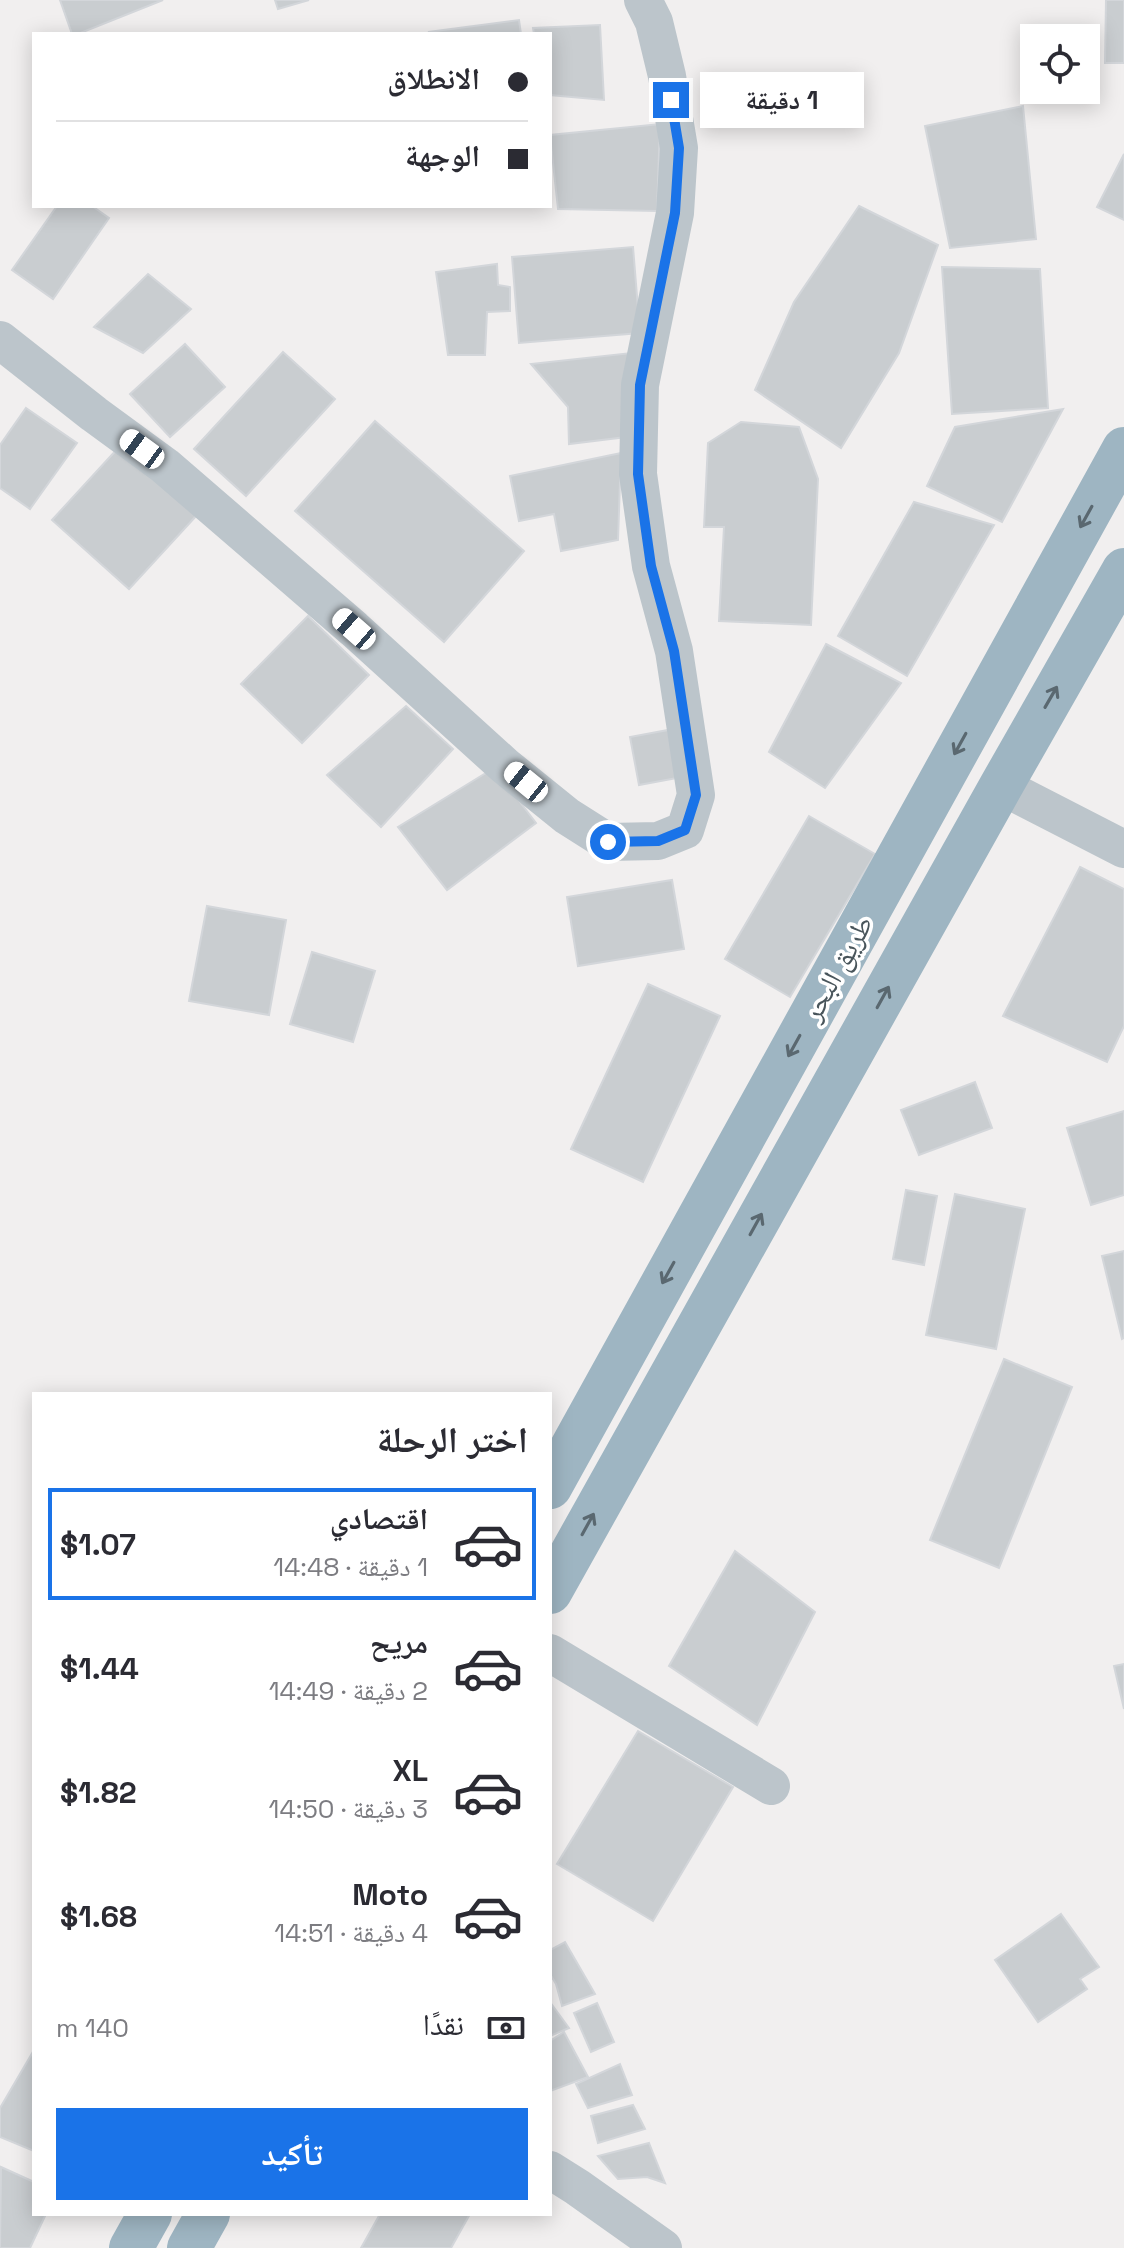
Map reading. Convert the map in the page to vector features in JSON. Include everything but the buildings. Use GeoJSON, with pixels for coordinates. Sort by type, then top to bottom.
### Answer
{"type":"FeatureCollection","features":[{"type":"Feature","properties":{"kind":"highway","name":"طريق البحر"},"geometry":{"type":"LineString","coordinates":[[552,1483],[1124,449]]}},
{"type":"Feature","properties":{"kind":"highway","name":"طريق البحر"},"geometry":{"type":"LineString","coordinates":[[552,1588],[1124,570]]}},
{"type":"Feature","properties":{"kind":"highway"},"geometry":{"type":"LineString","coordinates":[[131,2248],[149,2216]]}},
{"type":"Feature","properties":{"kind":"highway"},"geometry":{"type":"LineString","coordinates":[[189,2248],[207,2216]]}},
{"type":"Feature","properties":{"kind":"street"},"geometry":{"type":"LineString","coordinates":[[0,340],[165,466],[354,629],[505,766],[567,816],[608,842],[658,841],[685,830],[696,795],[674,651],[651,566],[638,474],[640,385],[675,213],[679,148],[654,22],[643,0]]}},
{"type":"Feature","properties":{"kind":"street"},"geometry":{"type":"LineString","coordinates":[[1001,786],[1124,849]]}},
{"type":"Feature","properties":{"kind":"street"},"geometry":{"type":"LineString","coordinates":[[552,1654],[771,1786]]}},
{"type":"Feature","properties":{"kind":"street"},"geometry":{"type":"LineString","coordinates":[[552,2171],[663,2248]]}},
{"type":"Feature","properties":{"kind":"route"},"geometry":{"type":"LineString","coordinates":[[608,842],[658,841],[685,830],[696,795],[674,651],[651,566],[638,474],[640,385],[675,213],[679,148],[671,100]]}}]}
